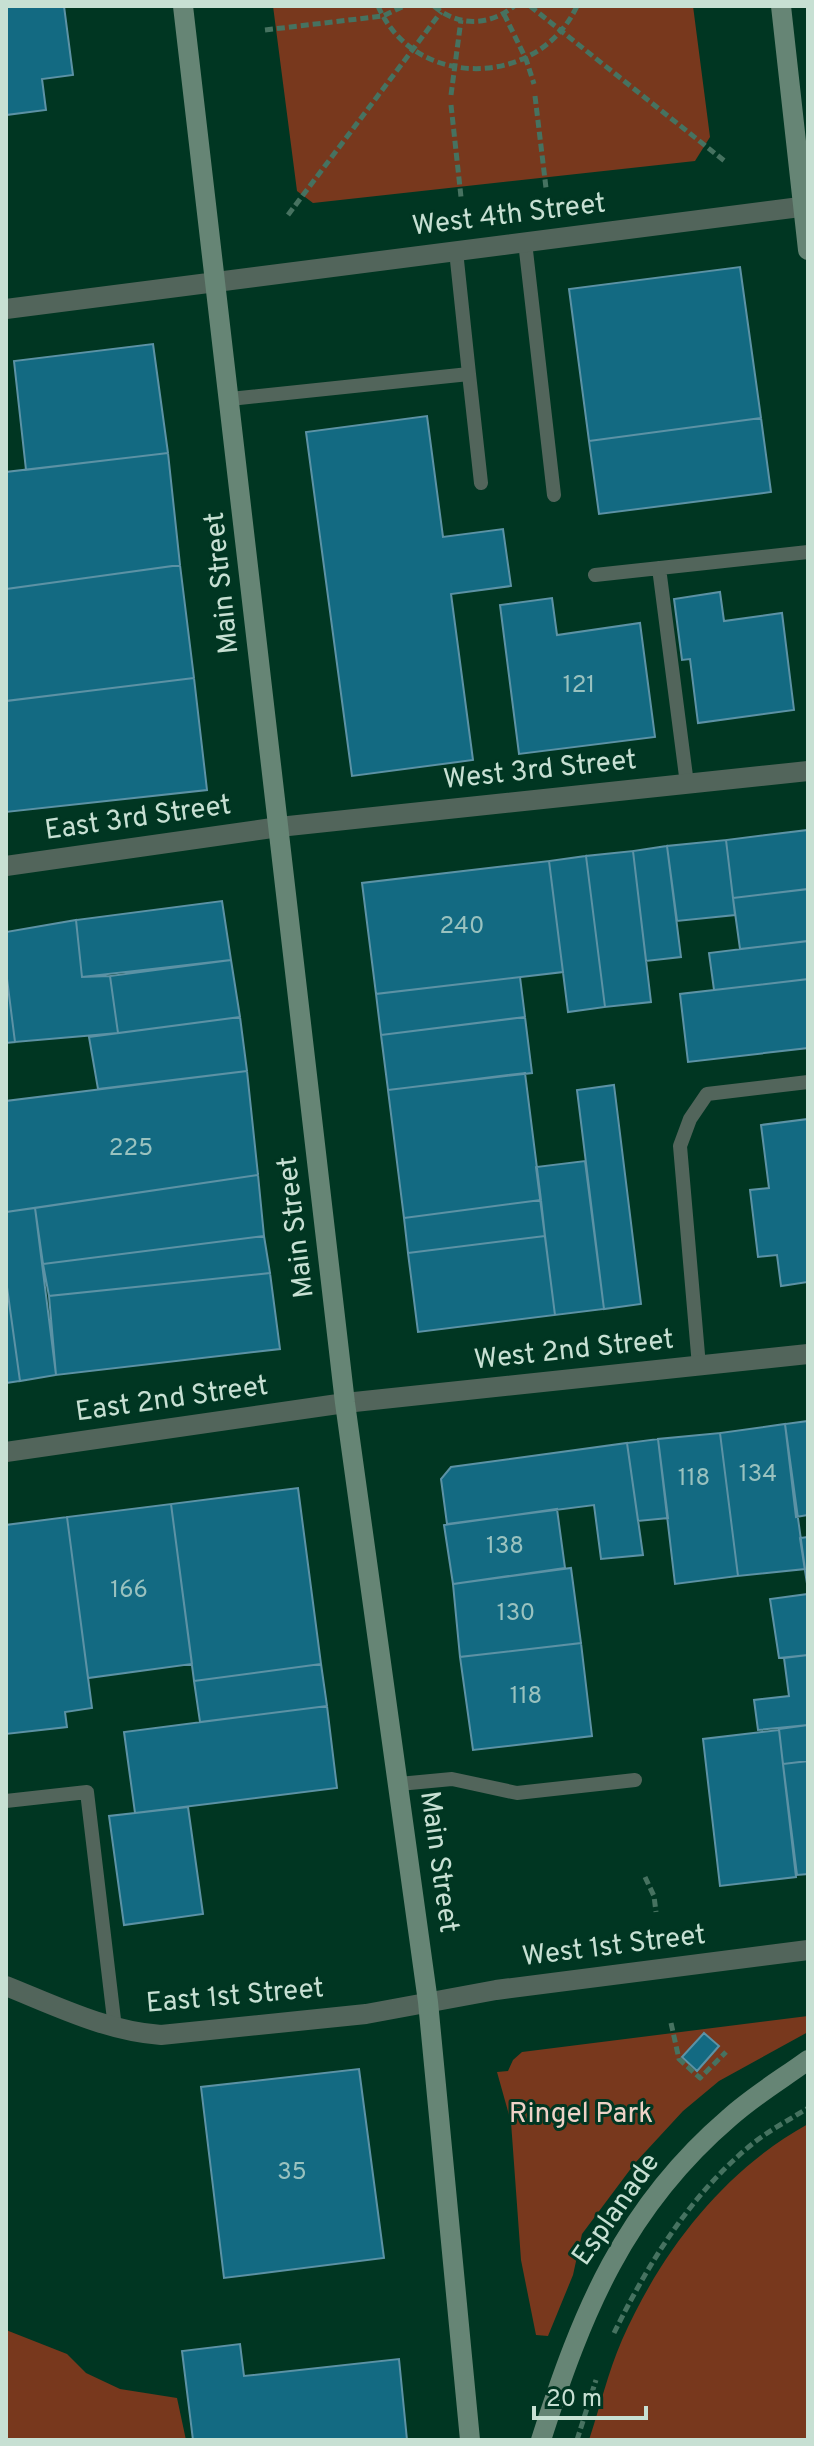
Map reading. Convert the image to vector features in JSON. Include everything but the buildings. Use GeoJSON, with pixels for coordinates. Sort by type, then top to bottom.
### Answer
{"type":"FeatureCollection","features":[{"type":"Feature","properties":{"kind":"main road","name":"Main Street"},"geometry":{"type":"LineString","coordinates":[[183,6],[345,1403],[428,2002],[470,2440]]}},
{"type":"Feature","properties":{"kind":"main road"},"geometry":{"type":"LineString","coordinates":[[781,6],[806,206],[808,250]]}},
{"type":"Feature","properties":{"kind":"main road","name":"Esplanade"},"geometry":{"type":"LineString","coordinates":[[541,2440],[584,2314],[629,2231],[669,2178],[730,2116],[808,2060]]}},
{"type":"Feature","properties":{"kind":"street","name":"West 4th Street"},"geometry":{"type":"LineString","coordinates":[[6,309],[806,206]]}},
{"type":"Feature","properties":{"kind":"street","name":"West 3rd Street"},"geometry":{"type":"LineString","coordinates":[[279,827],[808,771]]}},
{"type":"Feature","properties":{"kind":"street","name":"East 3rd Street"},"geometry":{"type":"LineString","coordinates":[[6,866],[279,827]]}},
{"type":"Feature","properties":{"kind":"street","name":"West 2nd Street"},"geometry":{"type":"LineString","coordinates":[[345,1403],[808,1354]]}},
{"type":"Feature","properties":{"kind":"street","name":"East 2nd Street"},"geometry":{"type":"LineString","coordinates":[[6,1452],[345,1403]]}},
{"type":"Feature","properties":{"kind":"street","name":"West 1st Street"},"geometry":{"type":"LineString","coordinates":[[428,2002],[808,1950]]}},
{"type":"Feature","properties":{"kind":"street","name":"East 1st Street"},"geometry":{"type":"LineString","coordinates":[[6,1986],[115,2028],[161,2035],[366,2014],[428,2002]]}},
{"type":"Feature","properties":{"kind":"lane"},"geometry":{"type":"LineString","coordinates":[[525,242],[554,495]]}},
{"type":"Feature","properties":{"kind":"lane"},"geometry":{"type":"LineString","coordinates":[[456,251],[481,483]]}},
{"type":"Feature","properties":{"kind":"lane"},"geometry":{"type":"LineString","coordinates":[[230,399],[469,374]]}},
{"type":"Feature","properties":{"kind":"lane"},"geometry":{"type":"LineString","coordinates":[[595,575],[808,552]]}},
{"type":"Feature","properties":{"kind":"lane"},"geometry":{"type":"LineString","coordinates":[[659,568],[687,784]]}},
{"type":"Feature","properties":{"kind":"lane"},"geometry":{"type":"LineString","coordinates":[[699,1366],[680,1146],[683,1132],[707,1094],[808,1082]]}},
{"type":"Feature","properties":{"kind":"lane"},"geometry":{"type":"LineString","coordinates":[[399,1784],[452,1779],[517,1793],[635,1780]]}},
{"type":"Feature","properties":{"kind":"lane"},"geometry":{"type":"LineString","coordinates":[[6,1801],[87,1792],[115,2028]]}},
{"type":"Feature","properties":{"kind":"path"},"geometry":{"type":"LineString","coordinates":[[378,6],[412,49],[452,68],[477,71],[526,59],[562,30],[577,6]]}},
{"type":"Feature","properties":{"kind":"path"},"geometry":{"type":"LineString","coordinates":[[265,30],[383,16],[404,6]]}},
{"type":"Feature","properties":{"kind":"path"},"geometry":{"type":"LineString","coordinates":[[434,6],[461,20],[476,22],[504,14],[514,6]]}},
{"type":"Feature","properties":{"kind":"path"},"geometry":{"type":"LineString","coordinates":[[530,6],[727,163]]}},
{"type":"Feature","properties":{"kind":"path"},"geometry":{"type":"LineString","coordinates":[[288,215],[441,12]]}},
{"type":"Feature","properties":{"kind":"path"},"geometry":{"type":"LineString","coordinates":[[504,14],[526,59],[534,84]]}},
{"type":"Feature","properties":{"kind":"path"},"geometry":{"type":"LineString","coordinates":[[451,95],[452,68],[461,20]]}},
{"type":"Feature","properties":{"kind":"path"},"geometry":{"type":"LineString","coordinates":[[535,96],[546,188]]}},
{"type":"Feature","properties":{"kind":"path"},"geometry":{"type":"LineString","coordinates":[[451,105],[461,197]]}},
{"type":"Feature","properties":{"kind":"path"},"geometry":{"type":"LineString","coordinates":[[645,1877],[654,1896],[656,1912]]}},
{"type":"Feature","properties":{"kind":"path"},"geometry":{"type":"LineString","coordinates":[[671,2023],[679,2059],[700,2078],[726,2052]]}},
{"type":"Feature","properties":{"kind":"path"},"geometry":{"type":"LineString","coordinates":[[610,2342],[641,2278],[688,2209],[751,2144],[808,2108]]}},
{"type":"Feature","properties":{"kind":"path"},"geometry":{"type":"LineString","coordinates":[[577,2440],[599,2368]]}},
{"type":"Feature","properties":{"kind":"green space"},"geometry":{"type":"Polygon","coordinates":[[[273,6],[693,6],[710,137],[695,161],[313,203],[297,191],[273,6]]]}},
{"type":"Feature","properties":{"kind":"green space","name":"Ringel Park"},"geometry":{"type":"Polygon","coordinates":[[[808,2016],[808,2032],[719,2081],[683,2111],[635,2163],[582,2234],[573,2275],[548,2336],[536,2335],[521,2260],[511,2122],[497,2072],[508,2071],[513,2060],[522,2052],[808,2016]]]}},
{"type":"Feature","properties":{"kind":"green space"},"geometry":{"type":"Polygon","coordinates":[[[808,2124],[808,2440],[589,2440],[622,2340],[676,2245],[722,2190],[749,2165],[808,2124]]]}},
{"type":"Feature","properties":{"kind":"green space"},"geometry":{"type":"Polygon","coordinates":[[[6,2330],[67,2354],[86,2373],[120,2389],[177,2398],[186,2440],[6,2440],[6,2330]]]}}]}
